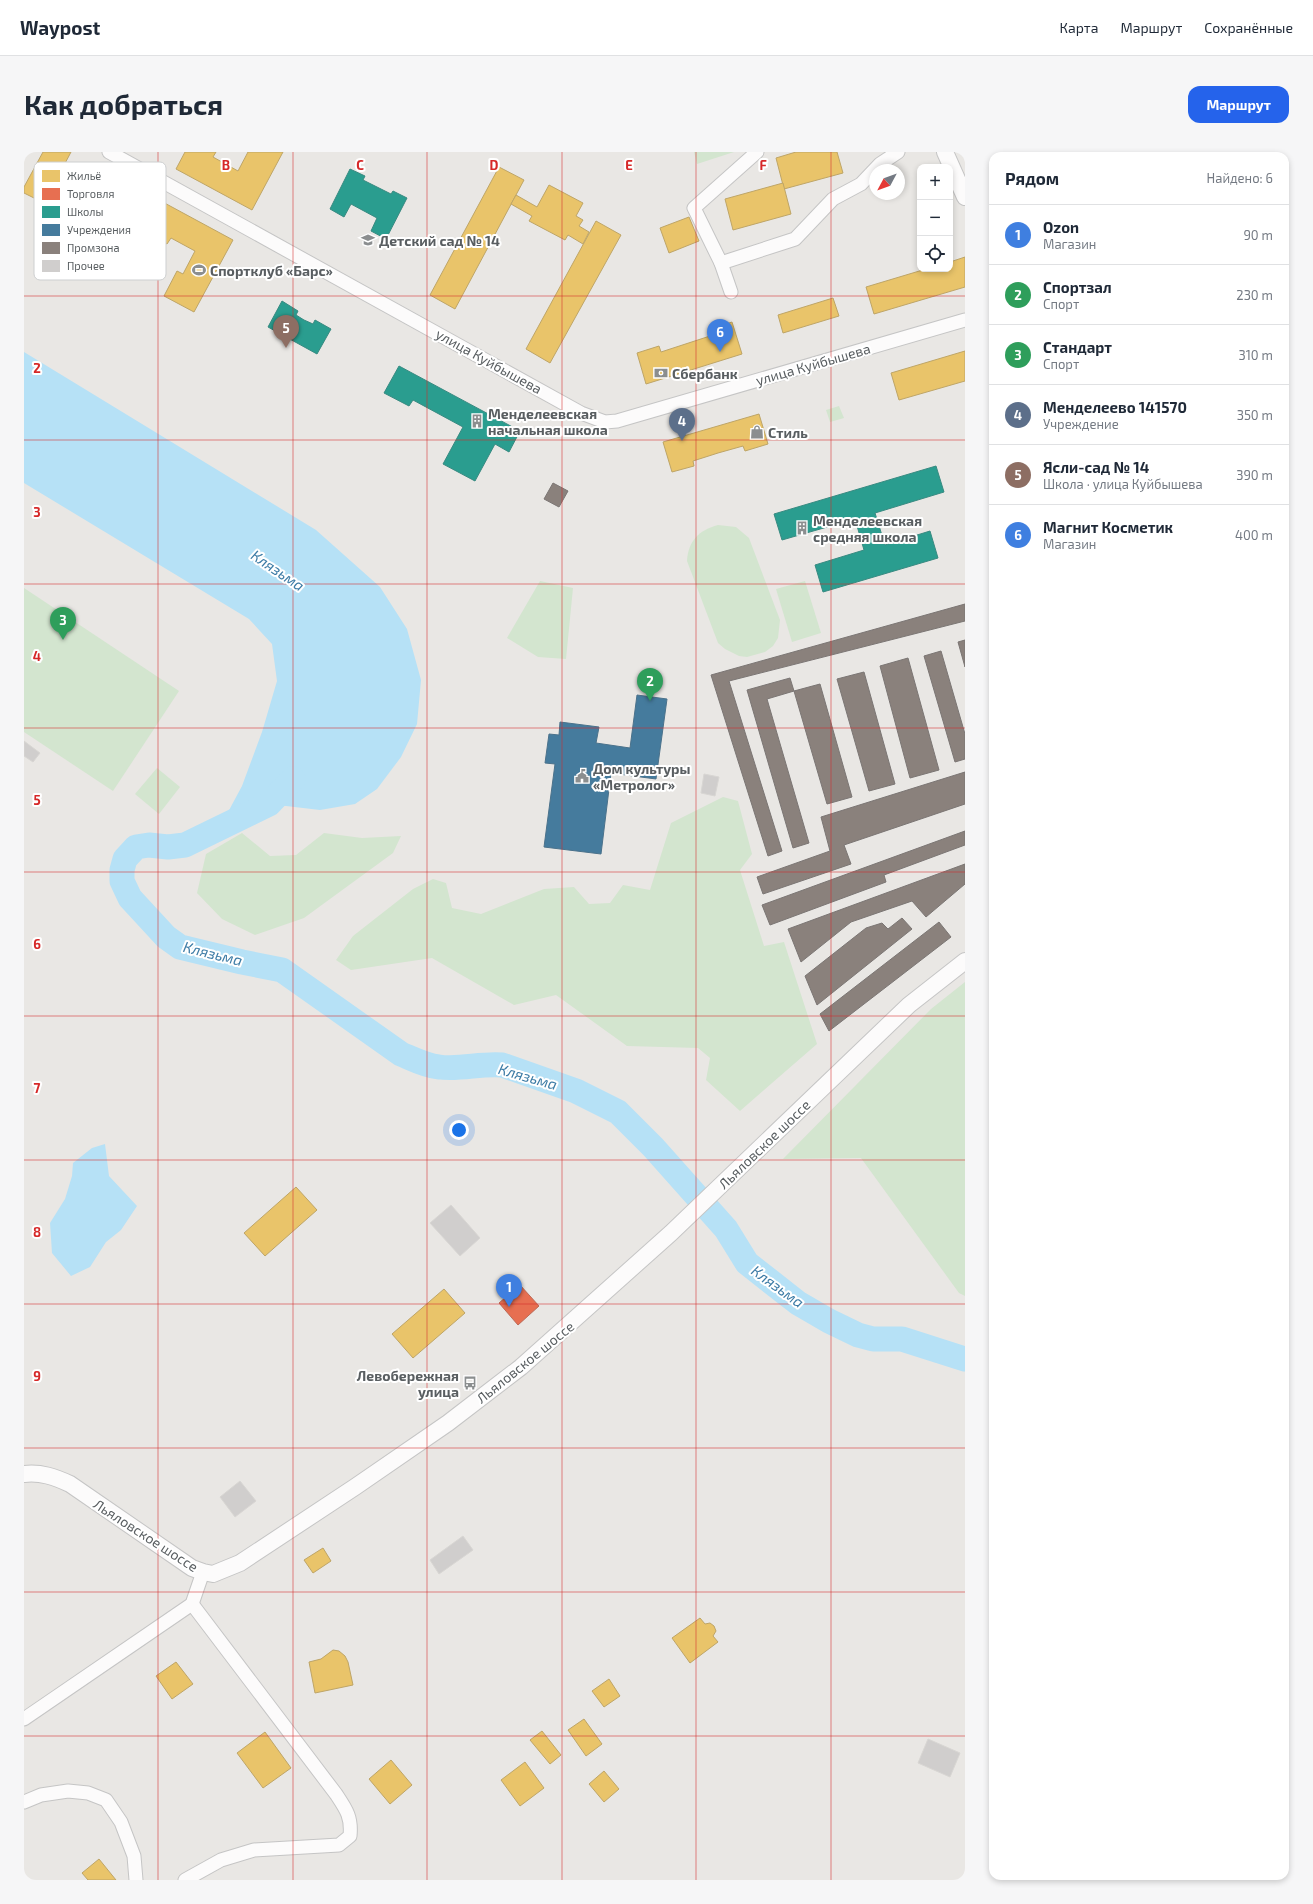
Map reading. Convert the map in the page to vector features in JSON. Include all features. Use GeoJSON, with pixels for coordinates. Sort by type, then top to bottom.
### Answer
{"type":"FeatureCollection","features":[{"type":"Feature","properties":{"kind":"street","name":"улица Куйбышева"},"geometry":{"type":"LineString","coordinates":[[109,152],[127,162]]}},
{"type":"Feature","properties":{"kind":"street"},"geometry":{"type":"LineString","coordinates":[[731,292],[721,262],[694,208],[757,152]]}},
{"type":"Feature","properties":{"kind":"street"},"geometry":{"type":"LineString","coordinates":[[721,262],[795,239],[833,199],[861,184],[880,164],[898,152]]}},
{"type":"Feature","properties":{"kind":"street"},"geometry":{"type":"LineString","coordinates":[[945,152],[965,197]]}},
{"type":"Feature","properties":{"kind":"street","name":"улица Куйбышева"},"geometry":{"type":"LineString","coordinates":[[166,184],[581,413],[605,422],[617,421],[965,320]]}},
{"type":"Feature","properties":{"kind":"street","name":"Льяловское шоссе"},"geometry":{"type":"LineString","coordinates":[[24,1474],[40,1474],[54,1477],[70,1484],[192,1568],[214,1574],[240,1563],[356,1487],[448,1424],[534,1357],[671,1233],[909,1005],[965,961]]}},
{"type":"Feature","properties":{"kind":"street"},"geometry":{"type":"LineString","coordinates":[[24,1719],[192,1604],[203,1572]]}},
{"type":"Feature","properties":{"kind":"street"},"geometry":{"type":"LineString","coordinates":[[185,1880],[221,1860],[254,1850],[339,1845],[350,1836],[351,1823],[345,1808],[336,1794],[192,1604]]}},
{"type":"Feature","properties":{"kind":"street"},"geometry":{"type":"LineString","coordinates":[[24,1802],[41,1795],[68,1791],[88,1792],[106,1800],[121,1822],[134,1856],[136,1880]]}},
{"type":"Feature","properties":{"kind":"green space"},"geometry":{"type":"Polygon","coordinates":[[[694,152],[734,152],[697,164],[694,152]]]}},
{"type":"Feature","properties":{"kind":"green space"},"geometry":{"type":"Polygon","coordinates":[[[839,406],[844,418],[830,422],[826,410],[839,406]]]}},
{"type":"Feature","properties":{"kind":"green space"},"geometry":{"type":"Polygon","coordinates":[[[718,525],[736,527],[749,538],[780,620],[778,638],[773,646],[765,652],[747,657],[739,656],[725,649],[718,643],[687,561],[692,542],[696,537],[705,530],[718,525]]]}},
{"type":"Feature","properties":{"kind":"green space"},"geometry":{"type":"Polygon","coordinates":[[[540,581],[573,588],[566,659],[538,657],[507,638],[540,581]]]}},
{"type":"Feature","properties":{"kind":"green space"},"geometry":{"type":"Polygon","coordinates":[[[805,581],[821,633],[792,642],[776,589],[805,581]]]}},
{"type":"Feature","properties":{"kind":"green space"},"geometry":{"type":"Polygon","coordinates":[[[24,588],[179,691],[113,791],[24,732],[24,588]]]}},
{"type":"Feature","properties":{"kind":"green space"},"geometry":{"type":"Polygon","coordinates":[[[157,768],[180,787],[159,814],[135,794],[157,768]]]}},
{"type":"Feature","properties":{"kind":"green space"},"geometry":{"type":"Polygon","coordinates":[[[723,797],[738,801],[752,854],[740,870],[764,946],[784,942],[817,1044],[740,1111],[706,1080],[710,1058],[698,1048],[627,1046],[556,995],[514,1005],[432,958],[351,970],[336,960],[353,936],[413,889],[433,879],[446,883],[452,908],[481,914],[544,889],[574,887],[589,904],[610,903],[623,885],[650,890],[671,823],[723,797]]]}},
{"type":"Feature","properties":{"kind":"green space"},"geometry":{"type":"Polygon","coordinates":[[[242,833],[270,856],[296,855],[324,833],[362,838],[401,836],[393,853],[304,918],[255,935],[222,919],[197,893],[206,854],[242,833]]]}},
{"type":"Feature","properties":{"kind":"green space"},"geometry":{"type":"Polygon","coordinates":[[[965,982],[965,1296],[959,1293],[861,1158],[783,1159],[931,1009],[965,982]]]}},
{"type":"Feature","properties":{"kind":"water"},"geometry":{"type":"Polygon","coordinates":[[[24,352],[316,530],[380,587],[407,629],[421,680],[417,724],[401,757],[377,789],[355,804],[320,810],[269,804],[220,827],[242,786],[262,732],[277,681],[272,644],[249,619],[24,483],[24,352]]]}},
{"type":"Feature","properties":{"kind":"water"},"geometry":{"type":"Polygon","coordinates":[[[105,1144],[109,1176],[137,1206],[121,1230],[106,1242],[90,1267],[71,1276],[52,1253],[50,1223],[65,1199],[72,1176],[73,1163],[92,1148],[105,1144]]]}},
{"type":"Feature","properties":{"kind":"building: Жильё"},"geometry":{"type":"Polygon","coordinates":[[[43,152],[71,152],[66,162],[38,162],[43,152]]]}},
{"type":"Feature","properties":{"kind":"building: Жильё"},"geometry":{"type":"Polygon","coordinates":[[[185,152],[216,152],[213,157],[238,171],[248,152],[283,152],[252,210],[176,169],[185,152]]]}},
{"type":"Feature","properties":{"kind":"building: Жильё"},"geometry":{"type":"Polygon","coordinates":[[[796,152],[837,152],[843,173],[784,189],[776,158],[796,152]]]}},
{"type":"Feature","properties":{"kind":"building: Жильё"},"geometry":{"type":"Polygon","coordinates":[[[499,167],[524,180],[455,309],[430,295],[499,167]]]}},
{"type":"Feature","properties":{"kind":"building: Жильё"},"geometry":{"type":"Polygon","coordinates":[[[34,169],[34,198],[24,193],[24,187],[34,169]]]}},
{"type":"Feature","properties":{"kind":"building: Жильё"},"geometry":{"type":"Polygon","coordinates":[[[783,183],[791,214],[733,230],[725,199],[783,183]]]}},
{"type":"Feature","properties":{"kind":"building: Жильё"},"geometry":{"type":"Polygon","coordinates":[[[549,185],[583,203],[576,216],[583,220],[579,226],[589,232],[583,244],[568,235],[565,240],[529,221],[532,216],[511,204],[516,195],[537,207],[549,185]]]}},
{"type":"Feature","properties":{"kind":"building: Жильё"},"geometry":{"type":"Polygon","coordinates":[[[166,204],[233,240],[194,312],[164,296],[177,271],[183,274],[195,251],[171,238],[167,244],[166,204]]]}},
{"type":"Feature","properties":{"kind":"building: Жильё"},"geometry":{"type":"Polygon","coordinates":[[[689,217],[699,241],[669,253],[660,228],[689,217]]]}},
{"type":"Feature","properties":{"kind":"building: Жильё"},"geometry":{"type":"Polygon","coordinates":[[[596,221],[621,235],[550,363],[526,349],[596,221]]]}},
{"type":"Feature","properties":{"kind":"building: Жильё"},"geometry":{"type":"Polygon","coordinates":[[[965,257],[965,287],[874,314],[866,287],[917,272],[953,272],[953,261],[965,257]]]}},
{"type":"Feature","properties":{"kind":"building: Жильё"},"geometry":{"type":"Polygon","coordinates":[[[833,298],[839,316],[783,333],[778,315],[833,298]]]}},
{"type":"Feature","properties":{"kind":"building: Жильё"},"geometry":{"type":"Polygon","coordinates":[[[732,322],[742,354],[646,384],[637,353],[659,346],[661,352],[710,336],[708,330],[732,322]]]}},
{"type":"Feature","properties":{"kind":"building: Жильё"},"geometry":{"type":"Polygon","coordinates":[[[965,351],[965,381],[899,400],[891,373],[965,351]]]}},
{"type":"Feature","properties":{"kind":"building: Жильё"},"geometry":{"type":"Polygon","coordinates":[[[759,414],[768,444],[745,451],[743,446],[718,453],[693,461],[694,466],[672,472],[663,442],[759,414]]]}},
{"type":"Feature","properties":{"kind":"building: Жильё"},"geometry":{"type":"Polygon","coordinates":[[[296,1187],[317,1210],[265,1256],[244,1233],[296,1187]]]}},
{"type":"Feature","properties":{"kind":"building: Жильё"},"geometry":{"type":"Polygon","coordinates":[[[444,1289],[465,1313],[413,1358],[392,1334],[444,1289]]]}},
{"type":"Feature","properties":{"kind":"building: Жильё"},"geometry":{"type":"Polygon","coordinates":[[[323,1548],[331,1561],[313,1573],[304,1560],[323,1548]]]}},
{"type":"Feature","properties":{"kind":"building: Жильё"},"geometry":{"type":"Polygon","coordinates":[[[700,1618],[705,1624],[710,1623],[714,1626],[716,1631],[713,1636],[718,1642],[690,1663],[672,1638],[700,1618]]]}},
{"type":"Feature","properties":{"kind":"building: Жильё"},"geometry":{"type":"Polygon","coordinates":[[[333,1650],[339,1651],[345,1656],[348,1662],[353,1685],[315,1693],[309,1662],[321,1659],[333,1650]]]}},
{"type":"Feature","properties":{"kind":"building: Жильё"},"geometry":{"type":"Polygon","coordinates":[[[176,1662],[193,1684],[172,1699],[156,1676],[176,1662]]]}},
{"type":"Feature","properties":{"kind":"building: Жильё"},"geometry":{"type":"Polygon","coordinates":[[[609,1679],[620,1696],[604,1707],[592,1691],[609,1679]]]}},
{"type":"Feature","properties":{"kind":"building: Жильё"},"geometry":{"type":"Polygon","coordinates":[[[584,1719],[602,1744],[586,1756],[568,1730],[584,1719]]]}},
{"type":"Feature","properties":{"kind":"building: Жильё"},"geometry":{"type":"Polygon","coordinates":[[[542,1731],[561,1755],[550,1764],[530,1740],[542,1731]]]}},
{"type":"Feature","properties":{"kind":"building: Жильё"},"geometry":{"type":"Polygon","coordinates":[[[265,1732],[291,1768],[263,1788],[237,1753],[265,1732]]]}},
{"type":"Feature","properties":{"kind":"building: Жильё"},"geometry":{"type":"Polygon","coordinates":[[[391,1760],[412,1785],[390,1804],[369,1779],[391,1760]]]}},
{"type":"Feature","properties":{"kind":"building: Жильё"},"geometry":{"type":"Polygon","coordinates":[[[525,1762],[544,1788],[520,1806],[501,1780],[525,1762]]]}},
{"type":"Feature","properties":{"kind":"building: Жильё"},"geometry":{"type":"Polygon","coordinates":[[[604,1771],[619,1789],[604,1802],[589,1784],[604,1771]]]}},
{"type":"Feature","properties":{"kind":"building: Жильё"},"geometry":{"type":"Polygon","coordinates":[[[99,1859],[116,1880],[88,1880],[82,1873],[99,1859]]]}},
{"type":"Feature","properties":{"kind":"building: Торговля"},"geometry":{"type":"Polygon","coordinates":[[[520,1285],[539,1306],[518,1325],[499,1303],[520,1285]]]}},
{"type":"Feature","properties":{"kind":"building: Школы"},"geometry":{"type":"Polygon","coordinates":[[[350,169],[365,176],[363,180],[391,194],[393,191],[407,198],[386,239],[371,231],[377,218],[351,204],[344,217],[330,209],[350,169]]]}},
{"type":"Feature","properties":{"kind":"building: Школы"},"geometry":{"type":"Polygon","coordinates":[[[282,301],[298,311],[296,315],[304,320],[313,324],[315,320],[331,329],[317,354],[268,327],[282,301]]]}},
{"type":"Feature","properties":{"kind":"building: Школы","name":"Менделеевская начальная школа"},"geometry":{"type":"Polygon","coordinates":[[[399,366],[520,431],[509,452],[495,444],[475,481],[443,464],[463,427],[413,400],[409,406],[384,393],[399,366]]]}},
{"type":"Feature","properties":{"kind":"building: Школы","name":"Менделеевская средняя школа"},"geometry":{"type":"Polygon","coordinates":[[[936,466],[944,492],[875,513],[885,545],[930,531],[938,558],[823,592],[815,565],[864,550],[855,519],[782,540],[774,514],[936,466]]]}},
{"type":"Feature","properties":{"kind":"building: Учреждения","name":"Дом культуры «Метролог»"},"geometry":{"type":"Polygon","coordinates":[[[637,695],[667,699],[656,779],[611,773],[601,854],[544,847],[555,764],[545,763],[549,734],[559,735],[560,722],[599,727],[596,743],[630,748],[637,695]]]}},
{"type":"Feature","properties":{"kind":"building: Промзона"},"geometry":{"type":"Polygon","coordinates":[[[553,483],[568,491],[559,507],[544,499],[553,483]]]}},
{"type":"Feature","properties":{"kind":"building: Промзона"},"geometry":{"type":"Polygon","coordinates":[[[965,604],[965,621],[729,681],[782,851],[768,856],[711,675],[965,604]]]}},
{"type":"Feature","properties":{"kind":"building: Промзона"},"geometry":{"type":"Polygon","coordinates":[[[965,640],[965,667],[958,642],[965,640]]]}},
{"type":"Feature","properties":{"kind":"building: Промзона"},"geometry":{"type":"Polygon","coordinates":[[[941,651],[965,734],[965,759],[955,762],[924,656],[941,651]]]}},
{"type":"Feature","properties":{"kind":"building: Промзона"},"geometry":{"type":"Polygon","coordinates":[[[908,658],[939,770],[910,778],[880,666],[908,658]]]}},
{"type":"Feature","properties":{"kind":"building: Промзона"},"geometry":{"type":"Polygon","coordinates":[[[864,672],[895,784],[869,791],[837,679],[864,672]]]}},
{"type":"Feature","properties":{"kind":"building: Промзона"},"geometry":{"type":"Polygon","coordinates":[[[790,678],[794,691],[767,699],[809,843],[793,848],[747,690],[790,678]]]}},
{"type":"Feature","properties":{"kind":"building: Промзона"},"geometry":{"type":"Polygon","coordinates":[[[820,684],[852,797],[827,804],[794,691],[820,684]]]}},
{"type":"Feature","properties":{"kind":"building: Промзона"},"geometry":{"type":"Polygon","coordinates":[[[965,772],[965,804],[844,845],[851,864],[763,894],[757,877],[830,851],[821,817],[965,772]]]}},
{"type":"Feature","properties":{"kind":"building: Промзона"},"geometry":{"type":"Polygon","coordinates":[[[965,831],[965,845],[884,875],[886,882],[770,925],[762,905],[965,831]]]}},
{"type":"Feature","properties":{"kind":"building: Промзона"},"geometry":{"type":"Polygon","coordinates":[[[965,864],[965,884],[926,917],[912,901],[851,922],[801,962],[788,929],[965,864]]]}},
{"type":"Feature","properties":{"kind":"building: Промзона"},"geometry":{"type":"Polygon","coordinates":[[[902,918],[912,929],[817,1005],[805,976],[866,928],[882,923],[888,929],[902,918]]]}},
{"type":"Feature","properties":{"kind":"building: Промзона"},"geometry":{"type":"Polygon","coordinates":[[[939,922],[951,937],[829,1031],[820,1014],[939,922]]]}},
{"type":"Feature","properties":{"kind":"building: Прочее"},"geometry":{"type":"Polygon","coordinates":[[[24,741],[40,753],[33,762],[24,756],[24,741]]]}},
{"type":"Feature","properties":{"kind":"building: Прочее"},"geometry":{"type":"Polygon","coordinates":[[[704,774],[719,777],[715,796],[701,793],[704,774]]]}},
{"type":"Feature","properties":{"kind":"building: Прочее"},"geometry":{"type":"Polygon","coordinates":[[[451,1205],[480,1238],[460,1256],[430,1223],[451,1205]]]}},
{"type":"Feature","properties":{"kind":"building: Прочее"},"geometry":{"type":"Polygon","coordinates":[[[240,1481],[256,1501],[235,1517],[220,1497],[240,1481]]]}},
{"type":"Feature","properties":{"kind":"building: Прочее"},"geometry":{"type":"Polygon","coordinates":[[[463,1536],[473,1550],[439,1574],[430,1560],[463,1536]]]}},
{"type":"Feature","properties":{"kind":"building: Прочее"},"geometry":{"type":"Polygon","coordinates":[[[928,1739],[960,1753],[950,1777],[918,1763],[928,1739]]]}},
{"type":"Feature","properties":{"kind":"waterway","name":"Клязьма"},"geometry":{"type":"LineString","coordinates":[[293,779],[269,804],[185,845],[168,847],[149,845],[136,847],[125,859],[122,870],[122,881],[130,898],[166,937],[180,947],[282,970],[401,1054],[420,1062],[447,1068],[502,1065],[576,1091],[618,1112],[653,1147],[726,1229],[747,1263],[798,1303],[829,1321],[858,1335],[873,1339],[902,1339],[965,1359]]}},
{"type":"Feature","properties":{"kind":"place","name":"Детский сад № 14"},"geometry":{"type":"Point","coordinates":[368,240]}},
{"type":"Feature","properties":{"kind":"place","name":"Спортклуб «Барс»"},"geometry":{"type":"Point","coordinates":[199,270]}},
{"type":"Feature","properties":{"kind":"place","name":"Ясли-сад № 14"},"geometry":{"type":"Point","coordinates":[286,348]}},
{"type":"Feature","properties":{"kind":"place","name":"Магнит Косметик"},"geometry":{"type":"Point","coordinates":[720,352]}},
{"type":"Feature","properties":{"kind":"place","name":"Сбербанк"},"geometry":{"type":"Point","coordinates":[661,373]}},
{"type":"Feature","properties":{"kind":"place","name":"Менделеевская начальная школа"},"geometry":{"type":"Point","coordinates":[477,421]}},
{"type":"Feature","properties":{"kind":"place","name":"Стиль"},"geometry":{"type":"Point","coordinates":[757,432]}},
{"type":"Feature","properties":{"kind":"place","name":"Менделеево 141570"},"geometry":{"type":"Point","coordinates":[682,441]}},
{"type":"Feature","properties":{"kind":"place","name":"Менделеевская средняя школа"},"geometry":{"type":"Point","coordinates":[802,528]}},
{"type":"Feature","properties":{"kind":"place","name":"Стандарт"},"geometry":{"type":"Point","coordinates":[63,640]}},
{"type":"Feature","properties":{"kind":"place","name":"Спортзал"},"geometry":{"type":"Point","coordinates":[650,701]}},
{"type":"Feature","properties":{"kind":"place","name":"Дом культуры «Метролог»"},"geometry":{"type":"Point","coordinates":[582,776]}},
{"type":"Feature","properties":{"kind":"place","name":"Ozon"},"geometry":{"type":"Point","coordinates":[509,1307]}},
{"type":"Feature","properties":{"kind":"place","name":"Левобережная улица"},"geometry":{"type":"Point","coordinates":[470,1383]}}]}
